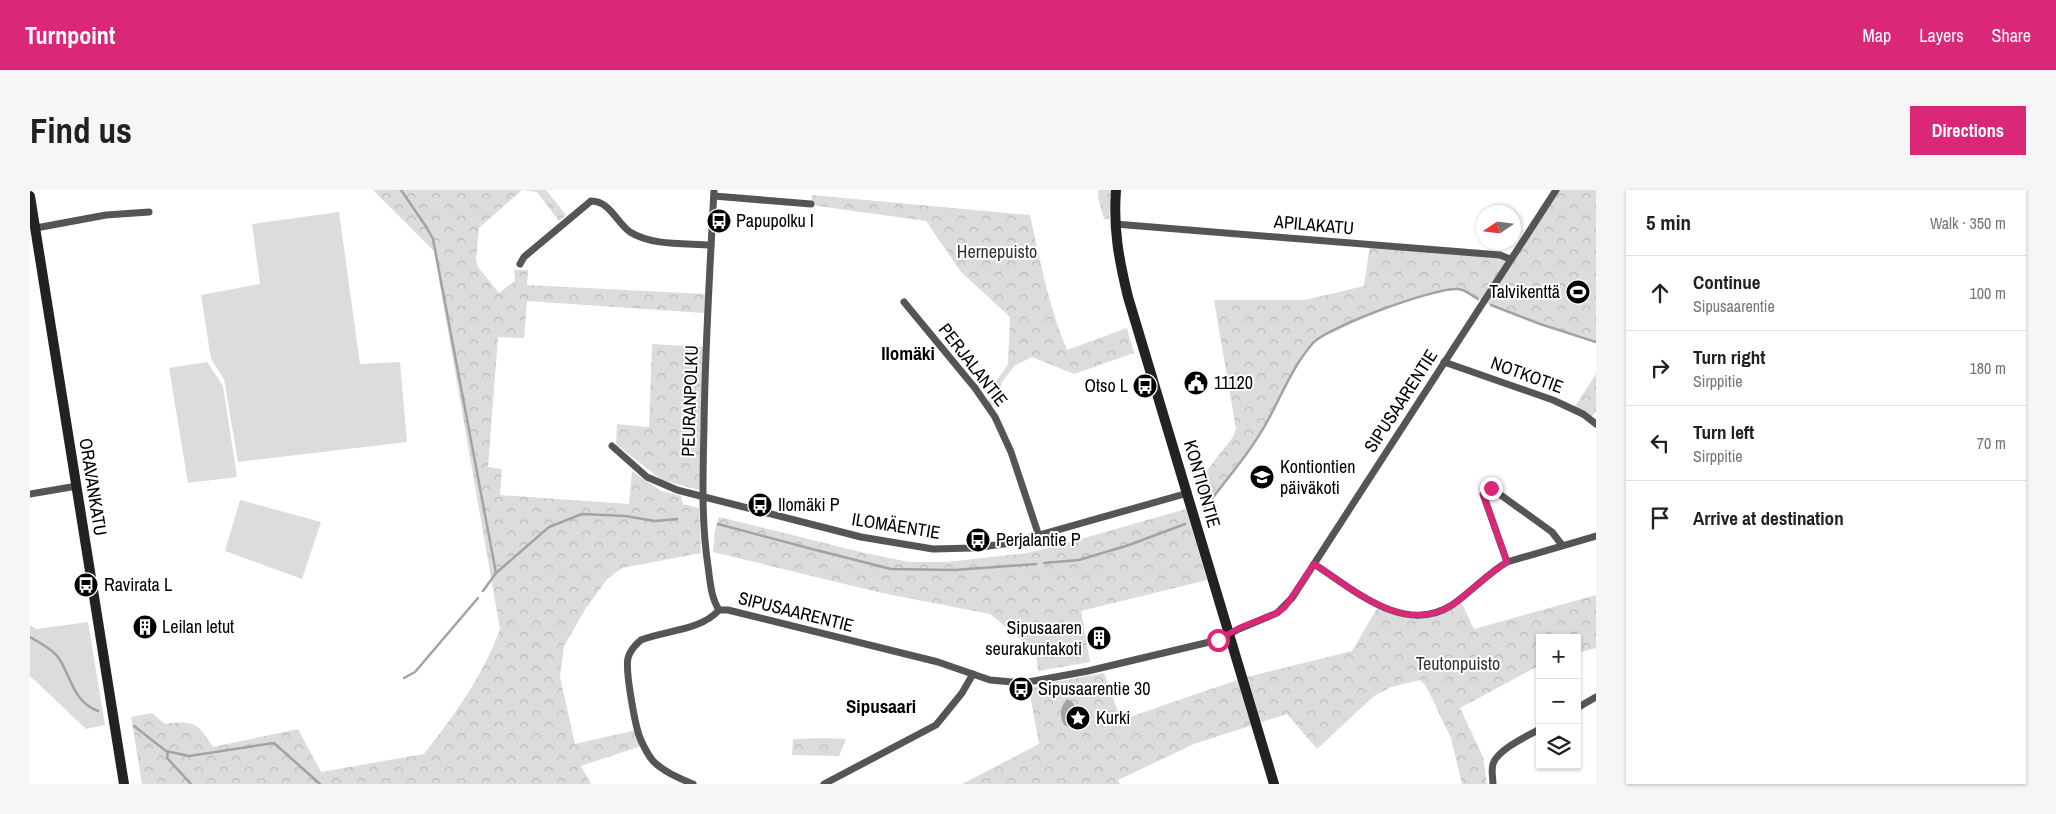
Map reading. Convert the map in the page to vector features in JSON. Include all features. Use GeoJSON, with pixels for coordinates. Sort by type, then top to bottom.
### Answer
{"type":"FeatureCollection","features":[{"type":"Feature","properties":{"kind":"street","name":"KONTIONTIE"},"geometry":{"type":"LineString","coordinates":[[1116,190],[1115,224],[1117,248],[1128,298],[1274,784]]}},
{"type":"Feature","properties":{"kind":"street","name":"SIPUSAARENTIE"},"geometry":{"type":"LineString","coordinates":[[693,784],[664,770],[653,761],[645,749],[639,736],[627,659],[634,645],[641,640],[704,622],[714,616],[719,610],[736,612],[906,654],[1003,682],[1023,683],[1218,640],[1277,613],[1285,607],[1314,564],[1556,190]]}},
{"type":"Feature","properties":{"kind":"street"},"geometry":{"type":"LineString","coordinates":[[714,193],[811,204]]}},
{"type":"Feature","properties":{"kind":"street","name":"PEURANPOLKU"},"geometry":{"type":"LineString","coordinates":[[714,193],[705,363],[702,497],[704,544],[712,588],[719,610]]}},
{"type":"Feature","properties":{"kind":"street","name":"ORAVANKATU"},"geometry":{"type":"LineString","coordinates":[[30,196],[124,784]]}},
{"type":"Feature","properties":{"kind":"street"},"geometry":{"type":"LineString","coordinates":[[520,264],[524,257],[591,201],[602,202],[624,227],[642,238],[711,244]]}},
{"type":"Feature","properties":{"kind":"street"},"geometry":{"type":"LineString","coordinates":[[36,228],[106,215],[149,212]]}},
{"type":"Feature","properties":{"kind":"street","name":"APILAKATU"},"geometry":{"type":"LineString","coordinates":[[1115,224],[1500,255],[1510,259]]}},
{"type":"Feature","properties":{"kind":"street","name":"PERJALANTIE"},"geometry":{"type":"LineString","coordinates":[[904,302],[976,388],[995,416],[1020,477],[1039,536]]}},
{"type":"Feature","properties":{"kind":"street","name":"NOTKOTIE"},"geometry":{"type":"LineString","coordinates":[[1444,362],[1553,400],[1582,414],[1596,424]]}},
{"type":"Feature","properties":{"kind":"street","name":"ILOMÄENTIE"},"geometry":{"type":"LineString","coordinates":[[612,446],[647,477],[677,490],[861,537],[933,549],[973,548],[1011,543],[1188,493]]}},
{"type":"Feature","properties":{"kind":"street"},"geometry":{"type":"LineString","coordinates":[[30,494],[77,486]]}},
{"type":"Feature","properties":{"kind":"street"},"geometry":{"type":"LineString","coordinates":[[1507,562],[1483,494],[1486,489],[1491,488],[1552,532],[1562,546]]}},
{"type":"Feature","properties":{"kind":"street"},"geometry":{"type":"LineString","coordinates":[[1314,564],[1384,608],[1403,614],[1422,615],[1432,614],[1450,606],[1507,562],[1596,536]]}},
{"type":"Feature","properties":{"kind":"street"},"geometry":{"type":"LineString","coordinates":[[824,784],[936,725],[962,693],[973,674]]}},
{"type":"Feature","properties":{"kind":"street"},"geometry":{"type":"LineString","coordinates":[[1581,706],[1596,697]]}},
{"type":"Feature","properties":{"kind":"street"},"geometry":{"type":"LineString","coordinates":[[1493,784],[1492,769],[1495,759],[1536,732]]}},
{"type":"Feature","properties":{"kind":"green space"},"geometry":{"type":"Polygon","coordinates":[[[373,190],[522,190],[479,228],[476,260],[478,267],[499,293],[515,281],[514,270],[528,270],[527,285],[705,294],[704,313],[527,301],[524,338],[498,337],[488,467],[502,469],[500,495],[629,504],[632,471],[661,491],[681,496],[683,504],[699,508],[701,553],[622,568],[608,578],[586,608],[564,646],[560,677],[575,744],[636,730],[641,746],[581,766],[591,784],[142,784],[131,717],[152,713],[165,724],[189,723],[194,725],[199,728],[213,747],[298,729],[321,772],[424,754],[477,678],[500,629],[434,251],[373,190]]]}},
{"type":"Feature","properties":{"kind":"green space"},"geometry":{"type":"Polygon","coordinates":[[[523,190],[546,190],[566,215],[559,221],[537,192],[523,190]]]}},
{"type":"Feature","properties":{"kind":"green space"},"geometry":{"type":"Polygon","coordinates":[[[1098,190],[1111,190],[1109,219],[1104,219],[1098,190]]]}},
{"type":"Feature","properties":{"kind":"green space"},"geometry":{"type":"Polygon","coordinates":[[[1556,190],[1596,190],[1596,342],[1540,324],[1491,305],[1460,289],[1443,290],[1380,310],[1315,341],[1302,357],[1281,393],[1267,423],[1237,467],[1204,509],[1186,453],[1189,452],[1198,477],[1204,474],[1233,437],[1236,429],[1214,300],[1305,300],[1364,286],[1370,244],[1510,259],[1516,250],[1521,250],[1521,242],[1556,190]]]}},
{"type":"Feature","properties":{"kind":"green space","name":"Hernepuisto"},"geometry":{"type":"Polygon","coordinates":[[[812,195],[1030,215],[1050,301],[1067,350],[1127,328],[1134,353],[1074,374],[1032,357],[1014,366],[1002,382],[991,409],[988,403],[997,380],[1008,364],[1010,317],[961,272],[926,221],[811,205],[812,195]]]}},
{"type":"Feature","properties":{"kind":"green space"},"geometry":{"type":"Polygon","coordinates":[[[339,212],[360,364],[400,362],[407,442],[238,462],[224,379],[211,359],[201,295],[260,284],[252,224],[339,212]]]}},
{"type":"Feature","properties":{"kind":"green space"},"geometry":{"type":"Polygon","coordinates":[[[652,344],[703,347],[699,490],[662,480],[616,444],[617,424],[649,427],[652,344]]]}},
{"type":"Feature","properties":{"kind":"green space"},"geometry":{"type":"Polygon","coordinates":[[[207,362],[223,386],[237,477],[188,483],[169,368],[207,362]]]}},
{"type":"Feature","properties":{"kind":"green space"},"geometry":{"type":"Polygon","coordinates":[[[1596,374],[1596,411],[1590,419],[1573,409],[1596,374]]]}},
{"type":"Feature","properties":{"kind":"green space"},"geometry":{"type":"Polygon","coordinates":[[[240,500],[321,522],[302,579],[225,551],[240,500]]]}},
{"type":"Feature","properties":{"kind":"green space"},"geometry":{"type":"Polygon","coordinates":[[[1186,509],[1207,580],[1081,611],[1090,662],[1038,671],[1036,652],[990,614],[882,593],[713,552],[715,530],[719,517],[909,562],[947,562],[1027,553],[1186,509]]]}},
{"type":"Feature","properties":{"kind":"green space","name":"Teutonpuisto"},"geometry":{"type":"Polygon","coordinates":[[[1596,595],[1596,648],[1581,652],[1581,634],[1536,634],[1536,667],[1460,708],[1483,757],[1487,784],[1462,784],[1451,738],[1426,686],[1420,680],[1391,687],[1374,696],[1317,749],[1287,714],[1194,744],[1118,780],[1120,784],[962,784],[1039,744],[1029,689],[1039,685],[1104,673],[1121,720],[1243,678],[1352,651],[1379,605],[1422,615],[1460,599],[1474,629],[1596,595]]]}},
{"type":"Feature","properties":{"kind":"green space"},"geometry":{"type":"Polygon","coordinates":[[[88,622],[105,725],[86,729],[30,676],[30,625],[36,629],[88,622]]]}},
{"type":"Feature","properties":{"kind":"green space"},"geometry":{"type":"Polygon","coordinates":[[[793,739],[846,739],[839,756],[792,755],[793,739]]]}},
{"type":"Feature","properties":{"kind":"shaded area"},"geometry":{"type":"Polygon","coordinates":[[[1067,699],[1075,706],[1074,724],[1069,727],[1064,725],[1061,718],[1062,708],[1067,699]]]}},
{"type":"Feature","properties":{"kind":"waterway"},"geometry":{"type":"LineString","coordinates":[[401,190],[433,239],[496,573]]}},
{"type":"Feature","properties":{"kind":"waterway"},"geometry":{"type":"LineString","coordinates":[[1204,509],[1253,445],[1293,371],[1313,343],[1322,336],[1359,318],[1428,294],[1461,289],[1478,299]]}},
{"type":"Feature","properties":{"kind":"waterway"},"geometry":{"type":"LineString","coordinates":[[1491,305],[1540,324],[1596,342]]}},
{"type":"Feature","properties":{"kind":"waterway"},"geometry":{"type":"LineString","coordinates":[[483,591],[496,573],[549,527],[582,514],[625,516],[655,521],[677,519]]}},
{"type":"Feature","properties":{"kind":"waterway"},"geometry":{"type":"LineString","coordinates":[[718,524],[891,569],[955,570],[1036,564]]}},
{"type":"Feature","properties":{"kind":"waterway"},"geometry":{"type":"LineString","coordinates":[[1044,563],[1079,560],[1129,545],[1185,524]]}},
{"type":"Feature","properties":{"kind":"waterway"},"geometry":{"type":"LineString","coordinates":[[404,678],[415,672],[478,598]]}},
{"type":"Feature","properties":{"kind":"waterway"},"geometry":{"type":"LineString","coordinates":[[30,637],[57,656],[74,690],[84,702],[98,711]]}},
{"type":"Feature","properties":{"kind":"waterway"},"geometry":{"type":"LineString","coordinates":[[134,726],[166,751],[189,756],[274,743],[320,784]]}},
{"type":"Feature","properties":{"kind":"waterway"},"geometry":{"type":"LineString","coordinates":[[168,751],[167,758],[191,784]]}},
{"type":"Feature","properties":{"kind":"place","name":"Papupolku I"},"geometry":{"type":"Point","coordinates":[719,221]}},
{"type":"Feature","properties":{"kind":"place","name":"Talvikenttä"},"geometry":{"type":"Point","coordinates":[1578,292]}},
{"type":"Feature","properties":{"kind":"place","name":"11120"},"geometry":{"type":"Point","coordinates":[1196,383]}},
{"type":"Feature","properties":{"kind":"place","name":"Otso L"},"geometry":{"type":"Point","coordinates":[1145,386]}},
{"type":"Feature","properties":{"kind":"place","name":"Kontiontien päiväkoti"},"geometry":{"type":"Point","coordinates":[1262,477]}},
{"type":"Feature","properties":{"kind":"place","name":"Ilomäki P"},"geometry":{"type":"Point","coordinates":[760,505]}},
{"type":"Feature","properties":{"kind":"place","name":"Perjalantie P"},"geometry":{"type":"Point","coordinates":[978,540]}},
{"type":"Feature","properties":{"kind":"place","name":"Ravirata L"},"geometry":{"type":"Point","coordinates":[86,585]}},
{"type":"Feature","properties":{"kind":"place","name":"Leilan letut"},"geometry":{"type":"Point","coordinates":[145,627]}},
{"type":"Feature","properties":{"kind":"place","name":"Sipusaaren seurakuntakoti"},"geometry":{"type":"Point","coordinates":[1099,638]}},
{"type":"Feature","properties":{"kind":"place","name":"Sipusaarentie 30"},"geometry":{"type":"Point","coordinates":[1021,689]}},
{"type":"Feature","properties":{"kind":"place","name":"Kurki"},"geometry":{"type":"Point","coordinates":[1078,718]}},
{"type":"Feature","properties":{"kind":"district","name":"Ilomäki"},"geometry":{"type":"Point","coordinates":[908,353]}},
{"type":"Feature","properties":{"kind":"district","name":"Sipusaari"},"geometry":{"type":"Point","coordinates":[881,706]}},
{"type":"Feature","properties":{"kind":"route"},"geometry":{"type":"LineString","coordinates":[[1218,640],[1239,628],[1269,617],[1285,607],[1314,564],[1372,602],[1399,613],[1411,615],[1432,614],[1450,606],[1507,562],[1483,494],[1486,489],[1491,488]]}}]}
